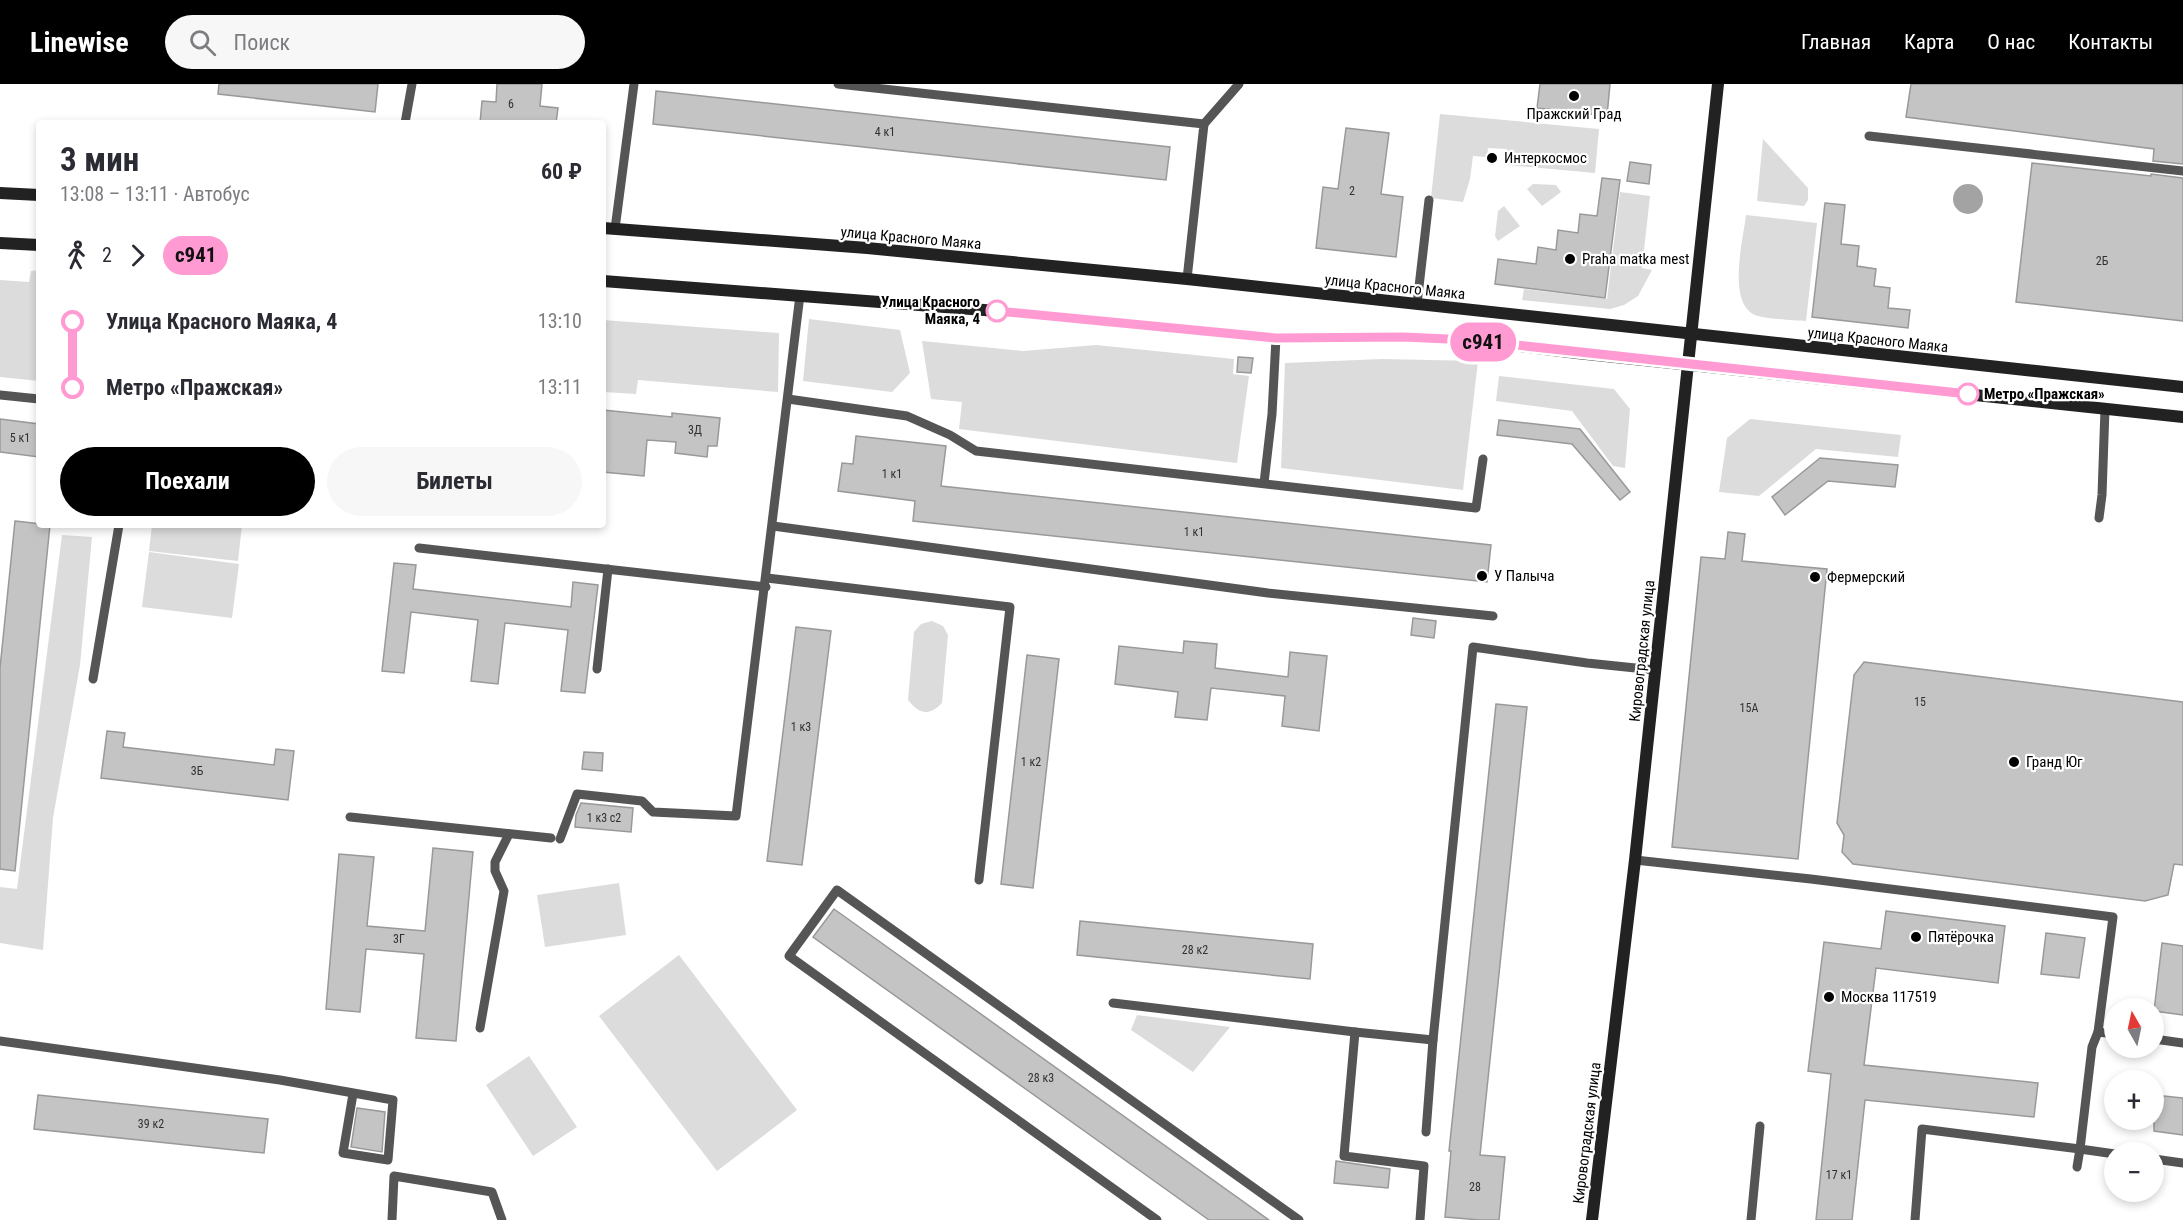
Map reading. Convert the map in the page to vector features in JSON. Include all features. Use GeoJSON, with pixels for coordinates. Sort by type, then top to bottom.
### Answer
{"type":"FeatureCollection","features":[{"type":"Feature","properties":{"kind":"street","name":"Кировоградская улица"},"geometry":{"type":"LineString","coordinates":[[1592,1220],[1635,860],[1718,84]]}},
{"type":"Feature","properties":{"kind":"street"},"geometry":{"type":"LineString","coordinates":[[0,193],[36,195]]}},
{"type":"Feature","properties":{"kind":"street","name":"улица Красного Маяка"},"geometry":{"type":"LineString","coordinates":[[609,228],[1187,279],[2183,387]]}},
{"type":"Feature","properties":{"kind":"street"},"geometry":{"type":"LineString","coordinates":[[0,243],[36,245]]}},
{"type":"Feature","properties":{"kind":"street"},"geometry":{"type":"LineString","coordinates":[[606,281],[1113,321],[1276,338],[1403,337],[1470,340],[2183,417]]}},
{"type":"Feature","properties":{"kind":"lane"},"geometry":{"type":"LineString","coordinates":[[406,120],[412,84]]}},
{"type":"Feature","properties":{"kind":"lane"},"geometry":{"type":"LineString","coordinates":[[609,228],[634,84]]}},
{"type":"Feature","properties":{"kind":"lane"},"geometry":{"type":"LineString","coordinates":[[838,84],[1204,124]]}},
{"type":"Feature","properties":{"kind":"lane"},"geometry":{"type":"LineString","coordinates":[[1187,279],[1204,124],[1239,84]]}},
{"type":"Feature","properties":{"kind":"lane"},"geometry":{"type":"LineString","coordinates":[[1869,136],[2183,171]]}},
{"type":"Feature","properties":{"kind":"lane"},"geometry":{"type":"LineString","coordinates":[[1416,304],[1429,200]]}},
{"type":"Feature","properties":{"kind":"lane"},"geometry":{"type":"LineString","coordinates":[[350,817],[555,838],[577,794],[642,801],[653,812],[736,816],[800,295]]}},
{"type":"Feature","properties":{"kind":"lane"},"geometry":{"type":"LineString","coordinates":[[1264,483],[1272,414],[1276,338]]}},
{"type":"Feature","properties":{"kind":"lane"},"geometry":{"type":"LineString","coordinates":[[0,395],[36,399]]}},
{"type":"Feature","properties":{"kind":"lane"},"geometry":{"type":"LineString","coordinates":[[788,399],[907,416],[950,435],[976,451],[1476,508],[1483,459]]}},
{"type":"Feature","properties":{"kind":"lane"},"geometry":{"type":"LineString","coordinates":[[2099,518],[2105,409]]}},
{"type":"Feature","properties":{"kind":"lane"},"geometry":{"type":"LineString","coordinates":[[773,526],[1268,593],[1493,616]]}},
{"type":"Feature","properties":{"kind":"lane"},"geometry":{"type":"LineString","coordinates":[[93,679],[118,528]]}},
{"type":"Feature","properties":{"kind":"lane"},"geometry":{"type":"LineString","coordinates":[[419,548],[608,569],[1010,607],[979,880]]}},
{"type":"Feature","properties":{"kind":"lane"},"geometry":{"type":"LineString","coordinates":[[597,669],[608,569]]}},
{"type":"Feature","properties":{"kind":"lane"},"geometry":{"type":"LineString","coordinates":[[1426,1132],[1433,1040],[1473,647],[1587,663],[1655,669]]}},
{"type":"Feature","properties":{"kind":"lane"},"geometry":{"type":"LineString","coordinates":[[480,1028],[504,891],[495,871],[495,862],[509,834]]}},
{"type":"Feature","properties":{"kind":"lane"},"geometry":{"type":"LineString","coordinates":[[1635,860],[1810,879],[2113,917],[2098,1032],[2092,1047],[2077,1167]]}},
{"type":"Feature","properties":{"kind":"lane"},"geometry":{"type":"LineString","coordinates":[[1157,1220],[789,956],[837,890],[1299,1220]]}},
{"type":"Feature","properties":{"kind":"lane"},"geometry":{"type":"LineString","coordinates":[[1113,1003],[1433,1040]]}},
{"type":"Feature","properties":{"kind":"lane"},"geometry":{"type":"LineString","coordinates":[[1355,1032],[1344,1156],[1424,1166],[1420,1220]]}},
{"type":"Feature","properties":{"kind":"lane"},"geometry":{"type":"LineString","coordinates":[[2098,1032],[2104,1033]]}},
{"type":"Feature","properties":{"kind":"lane"},"geometry":{"type":"LineString","coordinates":[[2164,1040],[2183,1043]]}},
{"type":"Feature","properties":{"kind":"lane"},"geometry":{"type":"LineString","coordinates":[[0,1041],[280,1080],[393,1100],[388,1160],[343,1153],[353,1094]]}},
{"type":"Feature","properties":{"kind":"lane"},"geometry":{"type":"LineString","coordinates":[[1751,1220],[1760,1126]]}},
{"type":"Feature","properties":{"kind":"lane"},"geometry":{"type":"LineString","coordinates":[[1915,1220],[1922,1130],[2104,1152]]}},
{"type":"Feature","properties":{"kind":"lane"},"geometry":{"type":"LineString","coordinates":[[2164,1160],[2183,1163]]}},
{"type":"Feature","properties":{"kind":"lane"},"geometry":{"type":"LineString","coordinates":[[392,1220],[394,1176],[492,1192],[502,1220]]}},
{"type":"Feature","properties":{"kind":"shaded area"},"geometry":{"type":"Polygon","coordinates":[[[1440,114],[1599,129],[1595,173],[1506,165],[1507,149],[1488,148],[1487,157],[1473,156],[1470,179],[1463,202],[1431,198],[1440,114]]]}},
{"type":"Feature","properties":{"kind":"shaded area"},"geometry":{"type":"Polygon","coordinates":[[[1763,139],[1808,188],[1808,200],[1804,206],[1757,201],[1763,139]]]}},
{"type":"Feature","properties":{"kind":"shaded area"},"geometry":{"type":"Polygon","coordinates":[[[1533,184],[1556,185],[1561,192],[1542,206],[1527,189],[1533,184]]]}},
{"type":"Feature","properties":{"kind":"shaded area"},"geometry":{"type":"Polygon","coordinates":[[[1968,184],[1979,188],[1983,199],[1979,210],[1968,214],[1957,210],[1953,199],[1957,188],[1968,184]]]}},
{"type":"Feature","properties":{"kind":"shaded area"},"geometry":{"type":"Polygon","coordinates":[[[1620,192],[1650,196],[1642,268],[1652,270],[1638,296],[1624,305],[1610,309],[1522,300],[1524,289],[1607,299],[1620,192]]]}},
{"type":"Feature","properties":{"kind":"shaded area"},"geometry":{"type":"Polygon","coordinates":[[[1504,206],[1520,226],[1498,241],[1495,236],[1498,211],[1504,206]]]}},
{"type":"Feature","properties":{"kind":"shaded area"},"geometry":{"type":"Polygon","coordinates":[[[1746,215],[1817,223],[1806,321],[1759,316],[1746,308],[1741,298],[1739,270],[1746,215]]]}},
{"type":"Feature","properties":{"kind":"shaded area"},"geometry":{"type":"Polygon","coordinates":[[[36,270],[36,381],[0,377],[0,280],[29,282],[31,271],[36,270]]]}},
{"type":"Feature","properties":{"kind":"shaded area"},"geometry":{"type":"Polygon","coordinates":[[[809,319],[900,330],[910,373],[892,392],[803,381],[809,319]]]}},
{"type":"Feature","properties":{"kind":"shaded area"},"geometry":{"type":"Polygon","coordinates":[[[606,320],[779,333],[778,392],[638,380],[636,394],[606,392],[606,320]]]}},
{"type":"Feature","properties":{"kind":"shaded area"},"geometry":{"type":"Polygon","coordinates":[[[922,341],[1023,351],[1096,345],[1234,359],[1233,374],[1249,376],[1237,463],[959,429],[962,402],[931,399],[922,341]]]}},
{"type":"Feature","properties":{"kind":"shaded area"},"geometry":{"type":"Polygon","coordinates":[[[1382,359],[1478,361],[1463,490],[1281,468],[1285,363],[1382,359]]]}},
{"type":"Feature","properties":{"kind":"shaded area"},"geometry":{"type":"Polygon","coordinates":[[[1499,376],[1614,389],[1630,409],[1625,468],[1613,466],[1572,411],[1496,401],[1499,376]]]}},
{"type":"Feature","properties":{"kind":"shaded area"},"geometry":{"type":"Polygon","coordinates":[[[1750,419],[1901,435],[1898,457],[1816,449],[1759,496],[1719,492],[1727,438],[1750,419]]]}},
{"type":"Feature","properties":{"kind":"shaded area"},"geometry":{"type":"Polygon","coordinates":[[[152,528],[242,528],[238,561],[149,551],[152,528]]]}},
{"type":"Feature","properties":{"kind":"shaded area"},"geometry":{"type":"Polygon","coordinates":[[[62,535],[92,537],[80,665],[53,818],[43,950],[0,943],[0,887],[17,889],[62,535]]]}},
{"type":"Feature","properties":{"kind":"shaded area"},"geometry":{"type":"Polygon","coordinates":[[[149,552],[239,564],[232,618],[142,607],[149,552]]]}},
{"type":"Feature","properties":{"kind":"shaded area"},"geometry":{"type":"Polygon","coordinates":[[[932,621],[943,626],[948,635],[942,703],[933,710],[925,712],[917,709],[908,700],[914,632],[921,624],[932,621]]]}},
{"type":"Feature","properties":{"kind":"shaded area"},"geometry":{"type":"Polygon","coordinates":[[[619,883],[626,935],[545,947],[537,895],[619,883]]]}},
{"type":"Feature","properties":{"kind":"shaded area"},"geometry":{"type":"Polygon","coordinates":[[[679,955],[797,1110],[717,1171],[599,1016],[679,955]]]}},
{"type":"Feature","properties":{"kind":"shaded area"},"geometry":{"type":"Polygon","coordinates":[[[1137,1015],[1230,1027],[1193,1072],[1131,1030],[1137,1015]]]}},
{"type":"Feature","properties":{"kind":"shaded area"},"geometry":{"type":"Polygon","coordinates":[[[529,1056],[577,1127],[533,1156],[486,1085],[529,1056]]]}},
{"type":"Feature","properties":{"kind":"building"},"geometry":{"type":"Polygon","coordinates":[[[219,84],[378,84],[375,112],[218,94],[219,84]]]}},
{"type":"Feature","properties":{"kind":"building"},"geometry":{"type":"Polygon","coordinates":[[[497,84],[542,84],[540,106],[558,108],[556,120],[480,120],[482,101],[496,102],[497,84]]]}},
{"type":"Feature","properties":{"kind":"building","name":"Пражский Град"},"geometry":{"type":"Polygon","coordinates":[[[1540,84],[1610,84],[1607,116],[1537,108],[1540,84]]]}},
{"type":"Feature","properties":{"kind":"building"},"geometry":{"type":"Polygon","coordinates":[[[1911,84],[2183,84],[2183,164],[2153,161],[2154,149],[1906,117],[1911,84]]]}},
{"type":"Feature","properties":{"kind":"building"},"geometry":{"type":"Polygon","coordinates":[[[656,91],[1170,147],[1166,180],[653,124],[656,91]]]}},
{"type":"Feature","properties":{"kind":"building"},"geometry":{"type":"Polygon","coordinates":[[[1346,128],[1389,133],[1381,194],[1403,197],[1396,257],[1316,248],[1323,187],[1338,189],[1346,128]]]}},
{"type":"Feature","properties":{"kind":"building"},"geometry":{"type":"Polygon","coordinates":[[[1630,162],[1651,165],[1649,184],[1627,181],[1630,162]]]}},
{"type":"Feature","properties":{"kind":"building"},"geometry":{"type":"Polygon","coordinates":[[[2032,163],[2183,178],[2183,321],[2016,302],[2032,163]]]}},
{"type":"Feature","properties":{"kind":"building"},"geometry":{"type":"Polygon","coordinates":[[[1602,178],[1620,180],[1605,298],[1495,284],[1498,259],[1536,264],[1538,247],[1556,250],[1558,230],[1578,233],[1580,214],[1597,216],[1602,178]]]}},
{"type":"Feature","properties":{"kind":"building"},"geometry":{"type":"Polygon","coordinates":[[[1825,203],[1845,205],[1841,244],[1859,246],[1857,266],[1876,269],[1874,286],[1890,288],[1888,308],[1910,310],[1908,328],[1812,317],[1825,203]]]}},
{"type":"Feature","properties":{"kind":"building"},"geometry":{"type":"Polygon","coordinates":[[[1238,357],[1253,358],[1251,373],[1237,372],[1238,357]]]}},
{"type":"Feature","properties":{"kind":"building"},"geometry":{"type":"Polygon","coordinates":[[[606,410],[672,417],[672,413],[720,418],[717,446],[708,446],[707,457],[675,453],[676,442],[647,440],[644,476],[606,472],[606,410]]]}},
{"type":"Feature","properties":{"kind":"building"},"geometry":{"type":"Polygon","coordinates":[[[0,419],[36,424],[36,457],[0,452],[0,419]]]}},
{"type":"Feature","properties":{"kind":"building"},"geometry":{"type":"Polygon","coordinates":[[[1499,420],[1580,429],[1630,492],[1620,500],[1572,444],[1497,435],[1499,420]]]}},
{"type":"Feature","properties":{"kind":"building"},"geometry":{"type":"Polygon","coordinates":[[[856,436],[946,446],[941,486],[1491,545],[1487,582],[913,521],[915,501],[838,491],[842,463],[853,464],[856,436]]]}},
{"type":"Feature","properties":{"kind":"building"},"geometry":{"type":"Polygon","coordinates":[[[1820,458],[1898,465],[1895,487],[1828,481],[1785,515],[1772,497],[1820,458]]]}},
{"type":"Feature","properties":{"kind":"building"},"geometry":{"type":"Polygon","coordinates":[[[15,521],[36,523],[36,528],[50,528],[15,871],[0,869],[0,668],[15,521]]]}},
{"type":"Feature","properties":{"kind":"building"},"geometry":{"type":"Polygon","coordinates":[[[1728,532],[1745,534],[1742,561],[1827,569],[1798,859],[1672,847],[1701,557],[1725,559],[1728,532]]]}},
{"type":"Feature","properties":{"kind":"building"},"geometry":{"type":"Polygon","coordinates":[[[394,563],[416,565],[413,589],[571,607],[573,582],[598,585],[585,693],[561,691],[568,630],[505,623],[498,684],[471,681],[478,620],[411,612],[404,673],[382,671],[394,563]]]}},
{"type":"Feature","properties":{"kind":"building"},"geometry":{"type":"Polygon","coordinates":[[[1413,618],[1436,621],[1434,638],[1411,635],[1413,618]]]}},
{"type":"Feature","properties":{"kind":"building"},"geometry":{"type":"Polygon","coordinates":[[[796,627],[831,631],[802,865],[767,861],[796,627]]]}},
{"type":"Feature","properties":{"kind":"building"},"geometry":{"type":"Polygon","coordinates":[[[1184,641],[1217,644],[1215,668],[1288,677],[1290,652],[1327,656],[1319,731],[1282,726],[1285,696],[1211,688],[1207,720],[1175,717],[1178,692],[1115,684],[1119,646],[1183,653],[1184,641]]]}},
{"type":"Feature","properties":{"kind":"building"},"geometry":{"type":"Polygon","coordinates":[[[1027,655],[1059,659],[1033,888],[1001,884],[1027,655]]]}},
{"type":"Feature","properties":{"kind":"building","name":"Гранд Юг"},"geometry":{"type":"Polygon","coordinates":[[[1864,662],[2183,702],[2183,865],[2174,864],[2168,895],[2145,901],[1853,864],[1842,852],[1844,835],[1837,823],[1854,675],[1864,662]]]}},
{"type":"Feature","properties":{"kind":"building"},"geometry":{"type":"Polygon","coordinates":[[[1496,704],[1527,707],[1480,1155],[1505,1157],[1499,1220],[1480,1220],[1445,1217],[1451,1151],[1449,1151],[1496,704]]]}},
{"type":"Feature","properties":{"kind":"building"},"geometry":{"type":"Polygon","coordinates":[[[107,731],[125,733],[123,747],[274,765],[276,749],[294,751],[288,800],[101,778],[107,731]]]}},
{"type":"Feature","properties":{"kind":"building"},"geometry":{"type":"Polygon","coordinates":[[[584,752],[603,753],[602,771],[582,769],[584,752]]]}},
{"type":"Feature","properties":{"kind":"building"},"geometry":{"type":"Polygon","coordinates":[[[581,803],[633,808],[631,832],[575,827],[576,815],[581,803]]]}},
{"type":"Feature","properties":{"kind":"building"},"geometry":{"type":"Polygon","coordinates":[[[433,848],[473,852],[456,1041],[416,1038],[424,954],[366,949],[360,1012],[326,1009],[339,854],[374,857],[367,926],[425,931],[433,848]]]}},
{"type":"Feature","properties":{"kind":"building"},"geometry":{"type":"Polygon","coordinates":[[[834,909],[1269,1220],[1209,1220],[813,937],[834,909]]]}},
{"type":"Feature","properties":{"kind":"building"},"geometry":{"type":"Polygon","coordinates":[[[1886,911],[2005,926],[1998,983],[1876,968],[1864,1065],[2038,1083],[2034,1117],[1865,1100],[1852,1220],[1816,1220],[1831,1074],[1808,1071],[1824,942],[1881,949],[1886,911]]]}},
{"type":"Feature","properties":{"kind":"building"},"geometry":{"type":"Polygon","coordinates":[[[1080,921],[1313,944],[1310,979],[1077,955],[1080,921]]]}},
{"type":"Feature","properties":{"kind":"building"},"geometry":{"type":"Polygon","coordinates":[[[2046,933],[2085,938],[2079,978],[2041,974],[2046,933]]]}},
{"type":"Feature","properties":{"kind":"building"},"geometry":{"type":"Polygon","coordinates":[[[2162,943],[2183,946],[2183,1015],[2164,1012],[2164,998],[2156,998],[2162,943]]]}},
{"type":"Feature","properties":{"kind":"building"},"geometry":{"type":"Polygon","coordinates":[[[38,1095],[268,1119],[264,1153],[34,1129],[38,1095]]]}},
{"type":"Feature","properties":{"kind":"building"},"geometry":{"type":"Polygon","coordinates":[[[2164,1096],[2183,1098],[2183,1135],[2154,1131],[2164,1130],[2164,1096]]]}},
{"type":"Feature","properties":{"kind":"building"},"geometry":{"type":"Polygon","coordinates":[[[357,1108],[385,1112],[382,1152],[351,1147],[357,1108]]]}},
{"type":"Feature","properties":{"kind":"building"},"geometry":{"type":"Polygon","coordinates":[[[1336,1161],[1390,1169],[1388,1188],[1334,1183],[1336,1161]]]}},
{"type":"Feature","properties":{"kind":"bus line","name":"с941"},"geometry":{"type":"LineString","coordinates":[[997,311],[1276,338],[1403,337],[1470,340],[1968,394]]}},
{"type":"Feature","properties":{"kind":"place","name":"Пражский Град"},"geometry":{"type":"Point","coordinates":[1574,96]}},
{"type":"Feature","properties":{"kind":"place","name":"Интеркосмос"},"geometry":{"type":"Point","coordinates":[1492,158]}},
{"type":"Feature","properties":{"kind":"place","name":"Praha matka mest"},"geometry":{"type":"Point","coordinates":[1570,259]}},
{"type":"Feature","properties":{"kind":"place","name":"Улица Красного Маяка, 4"},"geometry":{"type":"Point","coordinates":[997,311]}},
{"type":"Feature","properties":{"kind":"place","name":"Метро «Пражская»"},"geometry":{"type":"Point","coordinates":[1968,394]}},
{"type":"Feature","properties":{"kind":"place","name":"У Палыча"},"geometry":{"type":"Point","coordinates":[1482,576]}},
{"type":"Feature","properties":{"kind":"place","name":"Фермерский"},"geometry":{"type":"Point","coordinates":[1815,577]}},
{"type":"Feature","properties":{"kind":"place","name":"Гранд Юг"},"geometry":{"type":"Point","coordinates":[2014,762]}},
{"type":"Feature","properties":{"kind":"place","name":"Пятёрочка"},"geometry":{"type":"Point","coordinates":[1916,937]}},
{"type":"Feature","properties":{"kind":"place","name":"Москва 117519"},"geometry":{"type":"Point","coordinates":[1829,997]}}]}
